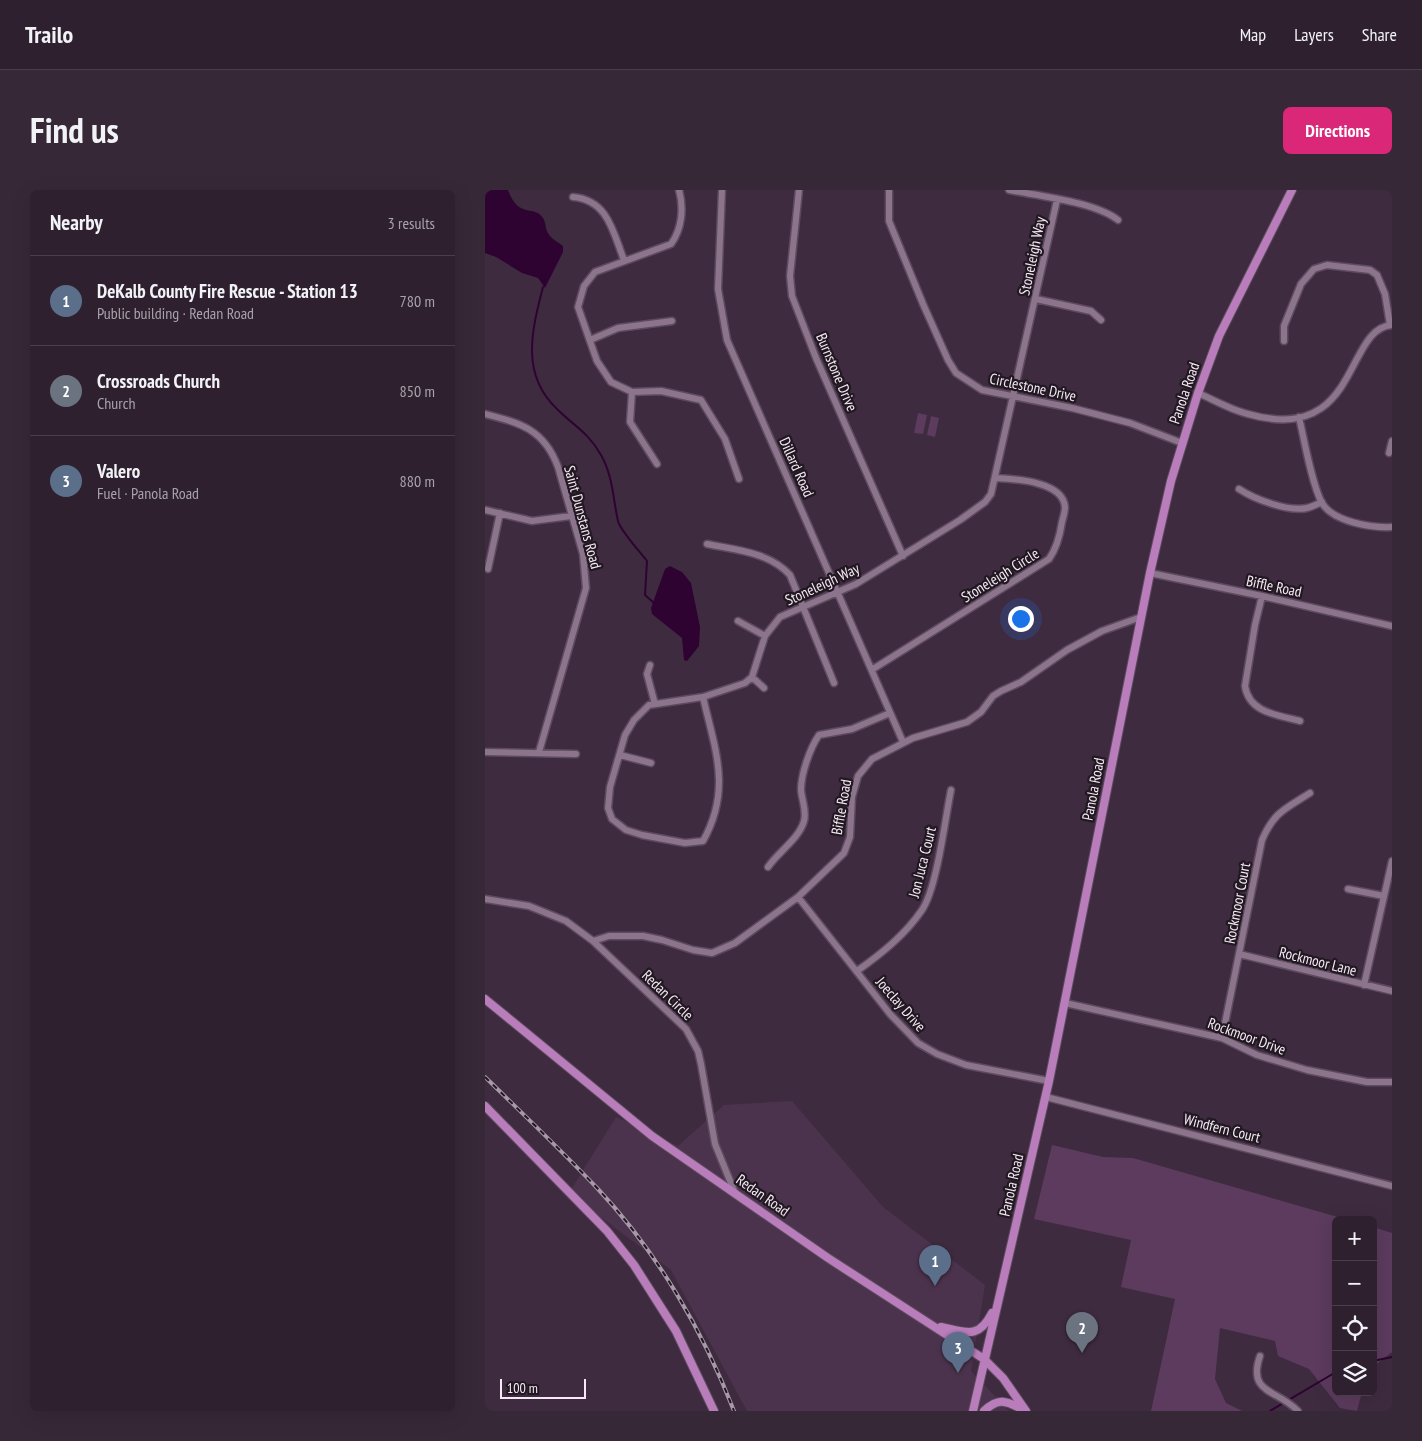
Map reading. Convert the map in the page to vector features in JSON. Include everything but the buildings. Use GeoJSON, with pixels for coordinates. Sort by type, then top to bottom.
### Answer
{"type":"FeatureCollection","features":[{"type":"Feature","properties":{"kind":"main road","name":"Panola Road"},"geometry":{"type":"LineString","coordinates":[[973,1411],[1046,1097],[1150,573],[1182,443],[1219,336],[1240,290],[1292,190]]}},
{"type":"Feature","properties":{"kind":"main road","name":"Redan Road"},"geometry":{"type":"LineString","coordinates":[[485,998],[652,1136],[828,1258],[936,1326],[984,1359],[1003,1378],[1025,1411]]}},
{"type":"Feature","properties":{"kind":"main road"},"geometry":{"type":"LineString","coordinates":[[485,1106],[607,1231],[634,1265],[675,1331],[714,1411]]}},
{"type":"Feature","properties":{"kind":"main road"},"geometry":{"type":"LineString","coordinates":[[936,1326],[971,1333],[978,1332],[988,1320],[999,1298]]}},
{"type":"Feature","properties":{"kind":"main road"},"geometry":{"type":"LineString","coordinates":[[983,1411],[992,1403],[1001,1401],[1025,1411]]}},
{"type":"Feature","properties":{"kind":"street"},"geometry":{"type":"LineString","coordinates":[[679,190],[682,206],[680,222],[671,244],[595,272],[584,286],[578,307],[603,372],[611,382],[632,392],[661,391],[701,400],[725,439],[739,479]]}},
{"type":"Feature","properties":{"kind":"street","name":"Dillard Road"},"geometry":{"type":"LineString","coordinates":[[722,190],[719,289],[727,340],[873,669],[903,742]]}},
{"type":"Feature","properties":{"kind":"street","name":"Burnstone Drive"},"geometry":{"type":"LineString","coordinates":[[799,190],[790,276],[792,296],[816,358],[903,556]]}},
{"type":"Feature","properties":{"kind":"street","name":"Circlestone Drive"},"geometry":{"type":"LineString","coordinates":[[889,190],[889,221],[948,360],[956,373],[982,390],[1072,408],[1130,423],[1182,443]]}},
{"type":"Feature","properties":{"kind":"street"},"geometry":{"type":"LineString","coordinates":[[1009,190],[1108,211],[1118,220]]}},
{"type":"Feature","properties":{"kind":"street"},"geometry":{"type":"LineString","coordinates":[[573,197],[593,202],[603,212],[624,260]]}},
{"type":"Feature","properties":{"kind":"street","name":"Stoneleigh Way"},"geometry":{"type":"LineString","coordinates":[[752,677],[765,636],[781,617],[857,584],[985,502],[991,494],[1057,200]]}},
{"type":"Feature","properties":{"kind":"street"},"geometry":{"type":"LineString","coordinates":[[1198,393],[1249,415],[1277,419],[1299,417],[1325,407],[1337,394],[1367,341],[1377,330],[1391,325],[1385,294],[1377,275],[1370,270],[1327,265],[1314,269],[1301,284],[1284,326],[1284,341]]}},
{"type":"Feature","properties":{"kind":"street"},"geometry":{"type":"LineString","coordinates":[[1036,299],[1091,311],[1101,320]]}},
{"type":"Feature","properties":{"kind":"street"},"geometry":{"type":"LineString","coordinates":[[591,340],[618,328],[672,321]]}},
{"type":"Feature","properties":{"kind":"street"},"geometry":{"type":"LineString","coordinates":[[632,392],[630,422],[657,464]]}},
{"type":"Feature","properties":{"kind":"street","name":"Saint Dunstans Road"},"geometry":{"type":"LineString","coordinates":[[485,414],[524,426],[546,444],[558,467],[583,554],[587,579],[585,596],[539,752]]}},
{"type":"Feature","properties":{"kind":"street"},"geometry":{"type":"LineString","coordinates":[[1299,417],[1322,502],[1328,510],[1337,516],[1375,526],[1392,527]]}},
{"type":"Feature","properties":{"kind":"street"},"geometry":{"type":"LineString","coordinates":[[1389,453],[1392,442]]}},
{"type":"Feature","properties":{"kind":"street","name":"Stoneleigh Circle"},"geometry":{"type":"LineString","coordinates":[[873,669],[1049,558],[1054,552],[1065,507],[1063,499],[1054,489],[1035,483],[995,478]]}},
{"type":"Feature","properties":{"kind":"street"},"geometry":{"type":"LineString","coordinates":[[1239,489],[1255,499],[1296,508],[1307,508],[1322,502]]}},
{"type":"Feature","properties":{"kind":"street"},"geometry":{"type":"LineString","coordinates":[[485,510],[532,520],[571,516]]}},
{"type":"Feature","properties":{"kind":"street"},"geometry":{"type":"LineString","coordinates":[[487,569],[500,513]]}},
{"type":"Feature","properties":{"kind":"street"},"geometry":{"type":"LineString","coordinates":[[707,544],[750,552],[771,559],[783,567],[790,575],[834,683]]}},
{"type":"Feature","properties":{"kind":"street","name":"Biffle Road"},"geometry":{"type":"LineString","coordinates":[[1150,573],[1392,626]]}},
{"type":"Feature","properties":{"kind":"street"},"geometry":{"type":"LineString","coordinates":[[1262,596],[1245,686],[1249,701],[1259,710],[1300,721]]}},
{"type":"Feature","properties":{"kind":"street","name":"Biffle Road"},"geometry":{"type":"LineString","coordinates":[[593,941],[609,936],[643,936],[693,950],[712,953],[735,943],[798,897],[844,853],[850,837],[852,798],[858,776],[872,759],[903,742],[967,722],[981,712],[993,696],[1021,682],[1067,650],[1102,631],[1141,617]]}},
{"type":"Feature","properties":{"kind":"street"},"geometry":{"type":"LineString","coordinates":[[738,621],[765,636]]}},
{"type":"Feature","properties":{"kind":"street"},"geometry":{"type":"LineString","coordinates":[[650,666],[647,674],[655,704]]}},
{"type":"Feature","properties":{"kind":"street"},"geometry":{"type":"LineString","coordinates":[[703,697],[720,770],[720,793],[712,826],[703,842],[685,843],[668,841],[626,830],[612,819],[608,808],[610,787],[625,735],[634,720],[649,705],[703,697],[745,683],[752,677],[764,688]]}},
{"type":"Feature","properties":{"kind":"street"},"geometry":{"type":"LineString","coordinates":[[768,867],[775,856],[797,834],[804,822],[805,812],[801,789],[811,747],[819,735],[852,729],[890,714]]}},
{"type":"Feature","properties":{"kind":"street"},"geometry":{"type":"LineString","coordinates":[[485,752],[576,754]]}},
{"type":"Feature","properties":{"kind":"street"},"geometry":{"type":"LineString","coordinates":[[620,755],[651,764]]}},
{"type":"Feature","properties":{"kind":"street","name":"Jon Juca Court"},"geometry":{"type":"LineString","coordinates":[[857,971],[900,936],[923,910],[932,883],[951,790]]}},
{"type":"Feature","properties":{"kind":"street","name":"Rockmoor Court"},"geometry":{"type":"LineString","coordinates":[[1222,1038],[1262,840],[1269,823],[1276,814],[1310,793]]}},
{"type":"Feature","properties":{"kind":"street"},"geometry":{"type":"LineString","coordinates":[[1364,985],[1392,860]]}},
{"type":"Feature","properties":{"kind":"street"},"geometry":{"type":"LineString","coordinates":[[1349,889],[1384,896]]}},
{"type":"Feature","properties":{"kind":"street","name":"Joeclay Drive"},"geometry":{"type":"LineString","coordinates":[[798,897],[905,1030],[919,1043],[937,1054],[966,1065],[1049,1081]]}},
{"type":"Feature","properties":{"kind":"street","name":"Redan Circle"},"geometry":{"type":"LineString","coordinates":[[485,898],[529,906],[555,915],[581,930],[681,1023],[691,1035],[701,1064],[715,1144],[735,1193]]}},
{"type":"Feature","properties":{"kind":"street","name":"Rockmoor Lane"},"geometry":{"type":"LineString","coordinates":[[1239,954],[1392,991]]}},
{"type":"Feature","properties":{"kind":"street","name":"Rockmoor Drive"},"geometry":{"type":"LineString","coordinates":[[1065,1003],[1222,1038],[1257,1055],[1307,1070],[1367,1082],[1392,1082]]}},
{"type":"Feature","properties":{"kind":"street","name":"Windfern Court"},"geometry":{"type":"LineString","coordinates":[[1046,1097],[1392,1186]]}},
{"type":"Feature","properties":{"kind":"street"},"geometry":{"type":"LineString","coordinates":[[1260,1356],[1255,1369],[1256,1377],[1260,1384],[1298,1411]]}},
{"type":"Feature","properties":{"kind":"shaded area"},"geometry":{"type":"Polygon","coordinates":[[[485,190],[508,190],[517,205],[539,214],[544,220],[549,235],[563,246],[563,252],[545,288],[538,278],[522,273],[496,257],[485,253],[485,190]]]}},
{"type":"Feature","properties":{"kind":"shaded area"},"geometry":{"type":"Polygon","coordinates":[[[918,413],[927,415],[923,434],[914,433],[918,413]]]}},
{"type":"Feature","properties":{"kind":"shaded area"},"geometry":{"type":"Polygon","coordinates":[[[931,416],[939,418],[935,437],[927,435],[931,416]]]}},
{"type":"Feature","properties":{"kind":"shaded area"},"geometry":{"type":"Polygon","coordinates":[[[670,566],[682,572],[691,583],[700,627],[699,646],[687,661],[684,660],[682,638],[652,614],[651,608],[665,569],[670,566]]]}},
{"type":"Feature","properties":{"kind":"shaded area"},"geometry":{"type":"Polygon","coordinates":[[[792,1101],[883,1207],[985,1285],[971,1371],[1009,1411],[747,1411],[671,1270],[569,1193],[616,1117],[678,1146],[724,1105],[792,1101]]]}},
{"type":"Feature","properties":{"kind":"shaded area"},"geometry":{"type":"Polygon","coordinates":[[[1052,1145],[1103,1157],[1133,1158],[1334,1216],[1332,1216],[1332,1396],[1361,1396],[1357,1411],[1340,1408],[1309,1369],[1278,1356],[1275,1341],[1220,1328],[1215,1379],[1226,1403],[1242,1411],[1151,1411],[1175,1299],[1121,1287],[1131,1240],[1034,1219],[1052,1145]]]}},
{"type":"Feature","properties":{"kind":"shaded area"},"geometry":{"type":"Polygon","coordinates":[[[1377,1228],[1392,1233],[1392,1352],[1377,1364],[1377,1228]]]}},
{"type":"Feature","properties":{"kind":"waterway"},"geometry":{"type":"LineString","coordinates":[[543,287],[535,319],[532,351],[533,366],[538,381],[545,395],[557,409],[586,435],[601,455],[610,479],[618,521],[626,535],[647,561],[645,595],[654,603]]}},
{"type":"Feature","properties":{"kind":"waterway"},"geometry":{"type":"LineString","coordinates":[[1377,1360],[1392,1357]]}},
{"type":"Feature","properties":{"kind":"waterway"},"geometry":{"type":"LineString","coordinates":[[1270,1411],[1332,1374]]}},
{"type":"Feature","properties":{"kind":"railway"},"geometry":{"type":"LineString","coordinates":[[485,1077],[598,1189],[640,1239],[677,1294],[693,1322],[722,1381],[734,1411]]}},
{"type":"Feature","properties":{"kind":"place","name":"DeKalb County Fire Rescue - Station 13"},"geometry":{"type":"Point","coordinates":[935,1286]}},
{"type":"Feature","properties":{"kind":"place","name":"Crossroads Church"},"geometry":{"type":"Point","coordinates":[1082,1353]}},
{"type":"Feature","properties":{"kind":"place","name":"Valero"},"geometry":{"type":"Point","coordinates":[958,1373]}}]}
